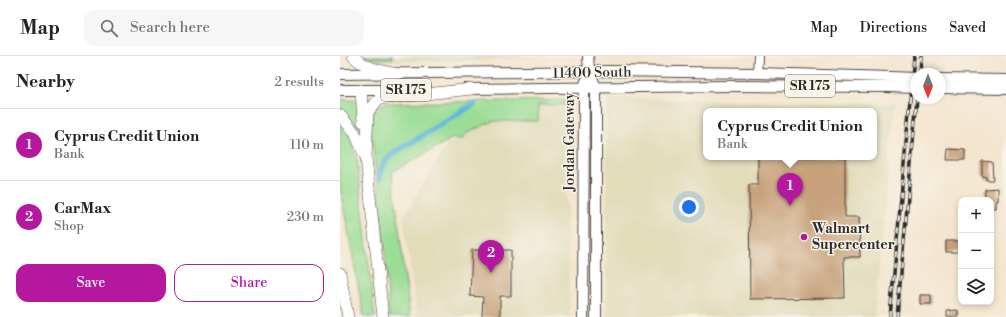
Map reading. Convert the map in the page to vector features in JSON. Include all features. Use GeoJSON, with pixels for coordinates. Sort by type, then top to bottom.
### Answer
{"type":"FeatureCollection","features":[{"type":"Feature","properties":{"kind":"highway"},"geometry":{"type":"LineString","coordinates":[[353,56],[359,61],[377,70],[398,74]]}},
{"type":"Feature","properties":{"kind":"highway"},"geometry":{"type":"LineString","coordinates":[[383,317],[366,158],[368,112],[379,99],[472,89]]}},
{"type":"Feature","properties":{"kind":"highway"},"geometry":{"type":"LineString","coordinates":[[361,90],[366,136]]}},
{"type":"Feature","properties":{"kind":"highway"},"geometry":{"type":"LineString","coordinates":[[340,115],[355,133],[366,158]]}},
{"type":"Feature","properties":{"kind":"highway"},"geometry":{"type":"LineString","coordinates":[[340,273],[348,317]]}},
{"type":"Feature","properties":{"kind":"main road"},"geometry":{"type":"LineString","coordinates":[[588,56],[589,71]]}},
{"type":"Feature","properties":{"kind":"main road","name":"11400 South"},"geometry":{"type":"LineString","coordinates":[[340,74],[589,71],[757,73],[890,82],[910,87]]}},
{"type":"Feature","properties":{"kind":"main road","name":"Jordan Gateway"},"geometry":{"type":"LineString","coordinates":[[589,71],[596,87],[596,317]]}},
{"type":"Feature","properties":{"kind":"main road","name":"Jordan Gateway"},"geometry":{"type":"LineString","coordinates":[[583,317],[584,87],[589,71]]}},
{"type":"Feature","properties":{"kind":"main road","name":"11400 South"},"geometry":{"type":"LineString","coordinates":[[340,90],[770,86],[890,82],[910,79]]}},
{"type":"Feature","properties":{"kind":"main road"},"geometry":{"type":"LineString","coordinates":[[946,79],[1006,80]]}},
{"type":"Feature","properties":{"kind":"main road"},"geometry":{"type":"LineString","coordinates":[[946,88],[1006,89]]}},
{"type":"Feature","properties":{"kind":"street"},"geometry":{"type":"LineString","coordinates":[[757,73],[758,56]]}},
{"type":"Feature","properties":{"kind":"shaded area"},"geometry":{"type":"Polygon","coordinates":[[[371,56],[545,56],[475,61],[372,62],[371,56]]]}},
{"type":"Feature","properties":{"kind":"shaded area"},"geometry":{"type":"Polygon","coordinates":[[[607,98],[895,103],[874,317],[606,317],[607,98]]]}},
{"type":"Feature","properties":{"kind":"shaded area"},"geometry":{"type":"Polygon","coordinates":[[[564,106],[570,317],[417,317],[403,217],[447,144],[519,107],[564,106]]]}},
{"type":"Feature","properties":{"kind":"green space"},"geometry":{"type":"Polygon","coordinates":[[[359,56],[392,56],[394,58],[369,59],[359,56]]]}},
{"type":"Feature","properties":{"kind":"green space"},"geometry":{"type":"Polygon","coordinates":[[[340,100],[358,100],[362,141],[340,109],[340,100]]]}},
{"type":"Feature","properties":{"kind":"green space"},"geometry":{"type":"Polygon","coordinates":[[[566,100],[566,105],[538,105],[538,121],[493,121],[465,134],[464,139],[453,138],[392,172],[410,317],[389,317],[386,260],[371,129],[372,120],[376,110],[386,103],[566,100]]]}},
{"type":"Feature","properties":{"kind":"green space"},"geometry":{"type":"Polygon","coordinates":[[[340,123],[348,134],[357,160],[375,317],[364,317],[340,188],[340,123]]]}},
{"type":"Feature","properties":{"kind":"building"},"geometry":{"type":"Polygon","coordinates":[[[948,149],[965,150],[965,160],[947,160],[948,149]]]}},
{"type":"Feature","properties":{"kind":"building","name":"Walmart Supercenter"},"geometry":{"type":"Polygon","coordinates":[[[758,160],[845,160],[845,217],[859,217],[860,257],[844,257],[845,298],[750,299],[749,185],[758,185],[758,160]]]}},
{"type":"Feature","properties":{"kind":"building"},"geometry":{"type":"Polygon","coordinates":[[[982,161],[992,162],[993,180],[986,180],[986,177],[982,176],[982,161]]]}},
{"type":"Feature","properties":{"kind":"building"},"geometry":{"type":"Polygon","coordinates":[[[998,188],[998,201],[996,201],[996,208],[994,208],[994,197],[985,197],[985,189],[998,188]]]}},
{"type":"Feature","properties":{"kind":"building"},"geometry":{"type":"Polygon","coordinates":[[[946,241],[958,241],[958,252],[946,252],[946,241]]]}},
{"type":"Feature","properties":{"kind":"building"},"geometry":{"type":"Polygon","coordinates":[[[472,250],[511,250],[511,296],[500,296],[500,317],[482,317],[483,297],[470,296],[472,250]]]}},
{"type":"Feature","properties":{"kind":"building"},"geometry":{"type":"Polygon","coordinates":[[[920,295],[931,295],[931,304],[920,304],[920,295]]]}},
{"type":"Feature","properties":{"kind":"building"},"geometry":{"type":"Polygon","coordinates":[[[958,310],[958,317],[947,317],[947,311],[958,310]]]}},
{"type":"Feature","properties":{"kind":"waterway"},"geometry":{"type":"LineString","coordinates":[[379,178],[385,161],[394,153],[474,104]]}},
{"type":"Feature","properties":{"kind":"railway"},"geometry":{"type":"LineString","coordinates":[[890,317],[914,56]]}},
{"type":"Feature","properties":{"kind":"railway"},"geometry":{"type":"LineString","coordinates":[[920,68],[921,56]]}},
{"type":"Feature","properties":{"kind":"railway"},"geometry":{"type":"LineString","coordinates":[[897,317],[916,104]]}},
{"type":"Feature","properties":{"kind":"place","name":"Cyprus Credit Union"},"geometry":{"type":"Point","coordinates":[790,206]}},
{"type":"Feature","properties":{"kind":"place","name":"Walmart Supercenter"},"geometry":{"type":"Point","coordinates":[804,237]}},
{"type":"Feature","properties":{"kind":"place","name":"CarMax"},"geometry":{"type":"Point","coordinates":[491,273]}}]}
